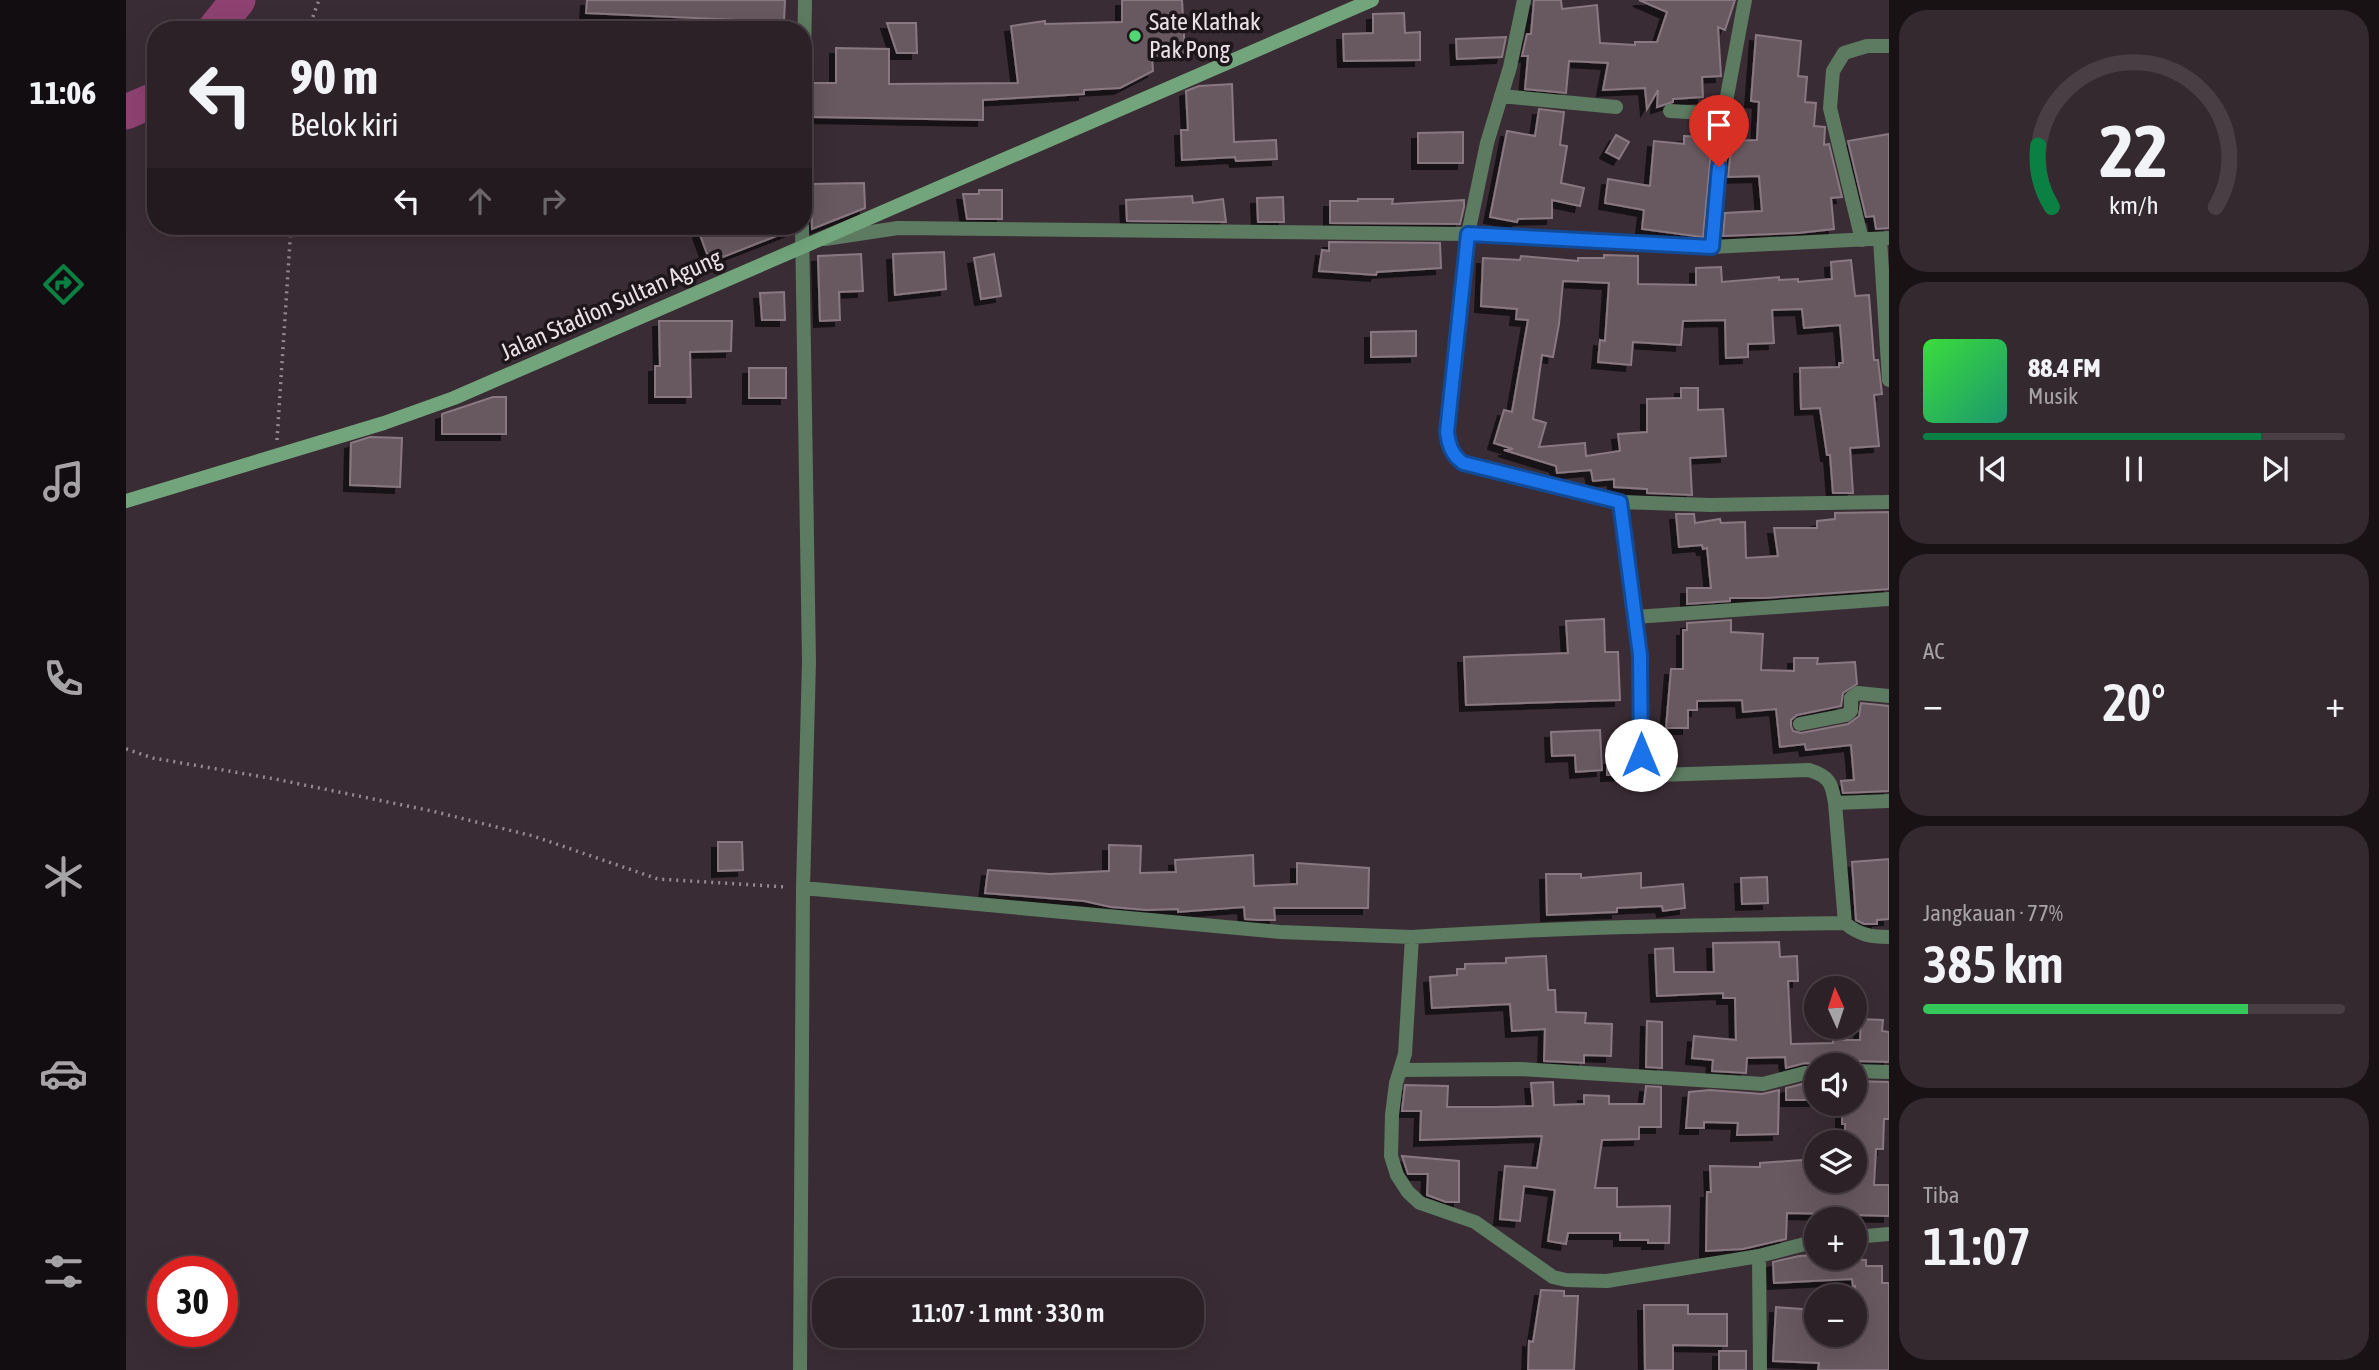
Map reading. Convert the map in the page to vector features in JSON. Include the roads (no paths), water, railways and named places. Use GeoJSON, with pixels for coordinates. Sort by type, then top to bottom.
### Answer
{"type":"FeatureCollection","features":[{"type":"Feature","properties":{"kind":"main road","name":"Jalan Stadion Sultan Agung"},"geometry":{"type":"LineString","coordinates":[[126,501],[454,398],[1371,0]]}},
{"type":"Feature","properties":{"kind":"street"},"geometry":{"type":"LineString","coordinates":[[805,0],[805,21]]}},
{"type":"Feature","properties":{"kind":"street"},"geometry":{"type":"LineString","coordinates":[[1524,0],[1510,67],[1487,143],[1468,234],[1447,432],[1455,457],[1463,463],[1620,502],[1710,505],[1889,502]]}},
{"type":"Feature","properties":{"kind":"street"},"geometry":{"type":"LineString","coordinates":[[1712,247],[1724,114],[1745,0]]}},
{"type":"Feature","properties":{"kind":"street"},"geometry":{"type":"LineString","coordinates":[[1862,240],[1830,108],[1833,71],[1844,54],[1867,46],[1889,46]]}},
{"type":"Feature","properties":{"kind":"street"},"geometry":{"type":"LineString","coordinates":[[1501,96],[1616,107]]}},
{"type":"Feature","properties":{"kind":"street"},"geometry":{"type":"LineString","coordinates":[[1670,111],[1724,114]]}},
{"type":"Feature","properties":{"kind":"street"},"geometry":{"type":"LineString","coordinates":[[821,240],[898,228],[1468,234],[1712,247],[1884,239],[1889,380]]}},
{"type":"Feature","properties":{"kind":"street"},"geometry":{"type":"LineString","coordinates":[[800,1370],[803,888],[810,662],[802,235]]}},
{"type":"Feature","properties":{"kind":"street"},"geometry":{"type":"LineString","coordinates":[[1620,502],[1640,655],[1641,755],[1646,768],[1657,775],[1809,770],[1824,775],[1833,787],[1845,923],[1856,933],[1889,937]]}},
{"type":"Feature","properties":{"kind":"street"},"geometry":{"type":"LineString","coordinates":[[1635,617],[1889,599]]}},
{"type":"Feature","properties":{"kind":"street"},"geometry":{"type":"LineString","coordinates":[[1800,724],[1846,715],[1851,711],[1851,698],[1858,693],[1889,696]]}},
{"type":"Feature","properties":{"kind":"street"},"geometry":{"type":"LineString","coordinates":[[1835,803],[1889,801]]}},
{"type":"Feature","properties":{"kind":"street"},"geometry":{"type":"LineString","coordinates":[[803,888],[1280,932],[1412,937],[1630,926],[1845,923]]}},
{"type":"Feature","properties":{"kind":"street"},"geometry":{"type":"LineString","coordinates":[[1412,937],[1407,1038],[1396,1083],[1391,1156],[1397,1175],[1408,1192],[1420,1203],[1475,1222],[1553,1277],[1566,1280],[1607,1281],[1759,1256],[1804,1244]]}},
{"type":"Feature","properties":{"kind":"street"},"geometry":{"type":"LineString","coordinates":[[1401,1070],[1520,1069],[1763,1084],[1804,1073]]}},
{"type":"Feature","properties":{"kind":"street"},"geometry":{"type":"LineString","coordinates":[[1867,1071],[1889,1072]]}},
{"type":"Feature","properties":{"kind":"street"},"geometry":{"type":"LineString","coordinates":[[1867,1236],[1889,1234]]}},
{"type":"Feature","properties":{"kind":"street"},"geometry":{"type":"LineString","coordinates":[[1759,1256],[1760,1370]]}},
{"type":"Feature","properties":{"kind":"waterway"},"geometry":{"type":"LineString","coordinates":[[221,21],[238,0]]}},
{"type":"Feature","properties":{"kind":"waterway"},"geometry":{"type":"LineString","coordinates":[[126,112],[147,103]]}},
{"type":"Feature","properties":{"kind":"place","name":"Sate Klathak Pak Pong"},"geometry":{"type":"Point","coordinates":[1135,36]}}]}
